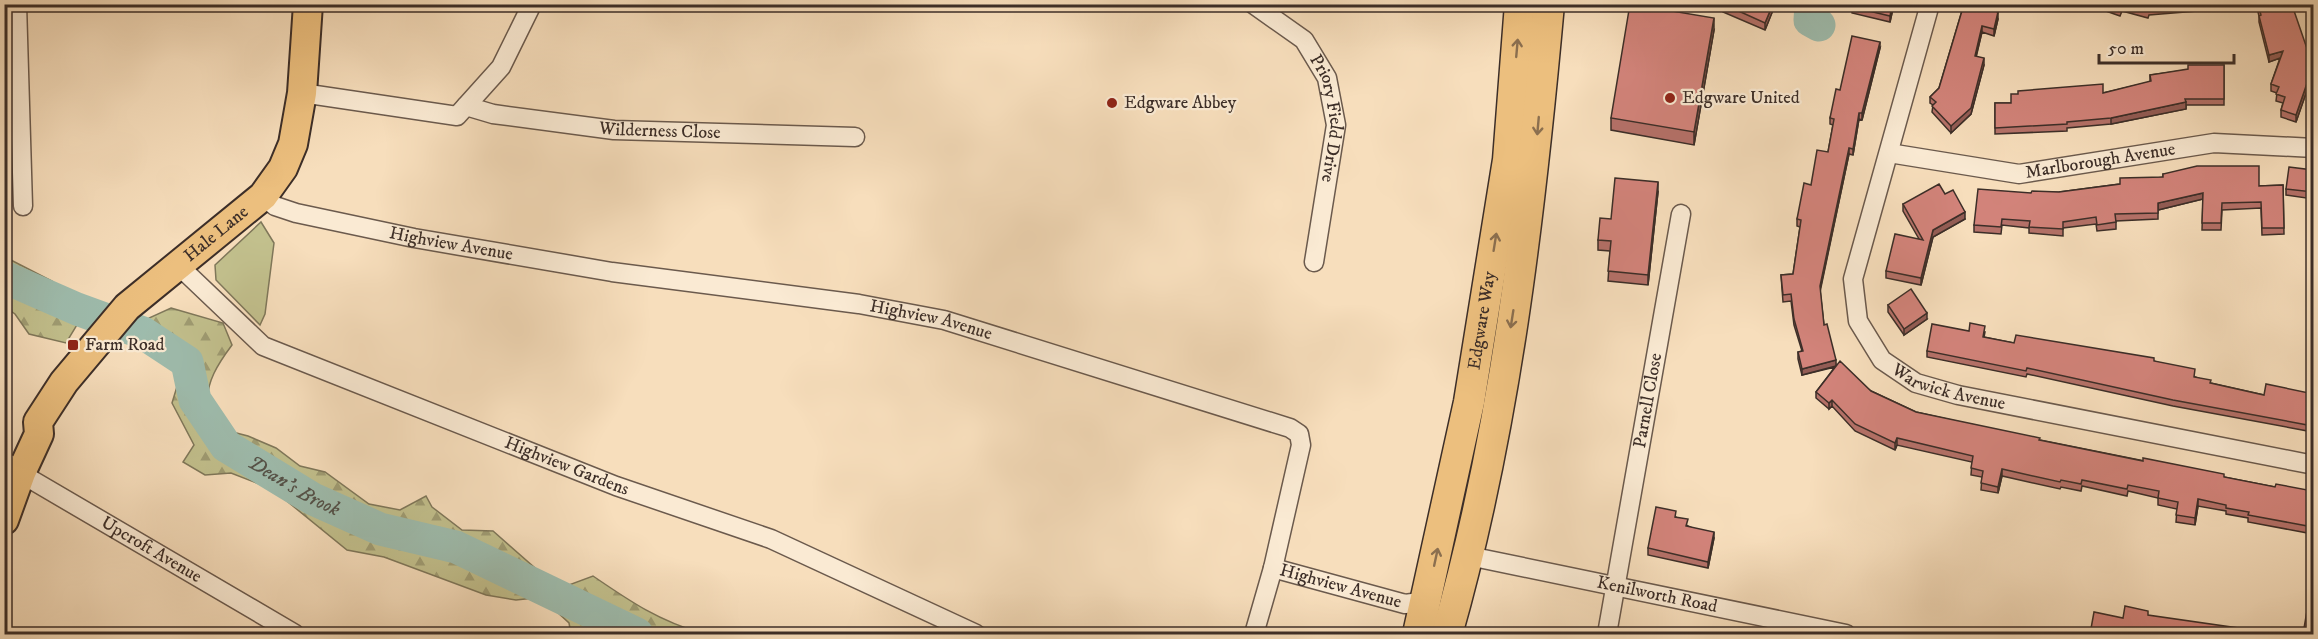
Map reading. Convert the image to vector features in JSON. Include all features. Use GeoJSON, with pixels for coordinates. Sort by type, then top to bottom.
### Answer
{"type":"FeatureCollection","features":[{"type":"Feature","properties":{"kind":"highway","name":"Edgware Way"},"geometry":{"type":"LineString","coordinates":[[1418,634],[1427,602],[1469,402],[1508,160],[1520,4]]}},
{"type":"Feature","properties":{"kind":"highway","name":"Edgware Way"},"geometry":{"type":"LineString","coordinates":[[1448,634],[1469,556],[1500,398],[1535,167],[1549,4]]}},
{"type":"Feature","properties":{"kind":"main road","name":"Hale Lane"},"geometry":{"type":"LineString","coordinates":[[4,520],[10,468],[27,426],[38,422],[64,381],[113,324],[178,265],[263,196],[283,168],[293,144],[302,93],[308,4]]}},
{"type":"Feature","properties":{"kind":"street"},"geometry":{"type":"LineString","coordinates":[[17,4],[23,206]]}},
{"type":"Feature","properties":{"kind":"street"},"geometry":{"type":"LineString","coordinates":[[302,93],[457,116],[501,67],[532,4]]}},
{"type":"Feature","properties":{"kind":"street","name":"Priory Field Drive"},"geometry":{"type":"LineString","coordinates":[[1253,4],[1304,40],[1327,78],[1336,124],[1314,262]]}},
{"type":"Feature","properties":{"kind":"street","name":"Warwick Avenue"},"geometry":{"type":"LineString","coordinates":[[1930,4],[1853,279],[1858,321],[1882,360],[1916,383],[1958,395],[2313,465]]}},
{"type":"Feature","properties":{"kind":"street","name":"Wilderness Close"},"geometry":{"type":"LineString","coordinates":[[466,106],[493,114],[614,130],[855,137]]}},
{"type":"Feature","properties":{"kind":"street","name":"Marlborough Avenue"},"geometry":{"type":"LineString","coordinates":[[1888,153],[2019,174],[2214,143],[2313,148]]}},
{"type":"Feature","properties":{"kind":"street","name":"Highview Avenue"},"geometry":{"type":"LineString","coordinates":[[263,196],[275,206],[296,213],[414,238],[612,272],[859,304],[944,320],[1290,428],[1299,434],[1301,445],[1273,568],[1405,604],[1427,602]]}},
{"type":"Feature","properties":{"kind":"street","name":"Parnell Close"},"geometry":{"type":"LineString","coordinates":[[1607,634],[1682,214]]}},
{"type":"Feature","properties":{"kind":"street","name":"Highview Gardens"},"geometry":{"type":"LineString","coordinates":[[178,265],[263,346],[616,486],[771,539],[976,634]]}},
{"type":"Feature","properties":{"kind":"street","name":"Upcroft Avenue"},"geometry":{"type":"LineString","coordinates":[[10,468],[295,634]]}},
{"type":"Feature","properties":{"kind":"street","name":"Kenilworth Road"},"geometry":{"type":"LineString","coordinates":[[1469,556],[1846,634]]}},
{"type":"Feature","properties":{"kind":"street"},"geometry":{"type":"LineString","coordinates":[[1254,634],[1273,568]]}},
{"type":"Feature","properties":{"kind":"green space"},"geometry":{"type":"Polygon","coordinates":[[[261,222],[274,243],[265,314],[260,325],[216,280],[215,265],[261,222]]]}},
{"type":"Feature","properties":{"kind":"green space"},"geometry":{"type":"Polygon","coordinates":[[[5,257],[52,281],[69,300],[86,304],[80,320],[66,343],[29,334],[15,314],[5,307],[5,257]]]}},
{"type":"Feature","properties":{"kind":"green space"},"geometry":{"type":"Polygon","coordinates":[[[171,308],[223,323],[232,345],[222,358],[208,390],[210,410],[221,429],[248,436],[276,448],[300,466],[325,472],[369,504],[400,510],[426,496],[432,507],[462,530],[493,531],[543,575],[534,598],[516,600],[486,595],[384,557],[347,550],[272,489],[231,473],[205,475],[183,462],[194,445],[172,403],[179,380],[169,365],[137,337],[149,318],[171,308]]]}},
{"type":"Feature","properties":{"kind":"green space"},"geometry":{"type":"Polygon","coordinates":[[[593,576],[646,610],[704,634],[571,634],[569,623],[555,610],[566,586],[593,576]]]}},
{"type":"Feature","properties":{"kind":"building"},"geometry":{"type":"Polygon","coordinates":[[[1630,4],[1714,18],[1694,132],[1611,118],[1630,4]]]}},
{"type":"Feature","properties":{"kind":"building"},"geometry":{"type":"Polygon","coordinates":[[[1723,4],[1773,4],[1765,23],[1723,4]]]}},
{"type":"Feature","properties":{"kind":"building"},"geometry":{"type":"Polygon","coordinates":[[[1852,4],[1892,4],[1890,16],[1852,7],[1852,4]]]}},
{"type":"Feature","properties":{"kind":"building"},"geometry":{"type":"Polygon","coordinates":[[[1964,4],[1989,4],[1988,9],[1998,12],[1994,29],[1982,26],[1975,56],[1984,58],[1971,108],[1951,126],[1932,106],[1936,102],[1930,97],[1939,88],[1964,4]]]}},
{"type":"Feature","properties":{"kind":"building"},"geometry":{"type":"Polygon","coordinates":[[[2129,4],[2173,4],[2148,9],[2129,4]]]}},
{"type":"Feature","properties":{"kind":"building"},"geometry":{"type":"Polygon","coordinates":[[[2258,4],[2292,5],[2313,66],[2296,115],[2281,110],[2285,97],[2276,94],[2279,87],[2271,84],[2283,51],[2269,55],[2258,4]]]}},
{"type":"Feature","properties":{"kind":"building"},"geometry":{"type":"Polygon","coordinates":[[[1852,36],[1880,42],[1862,113],[1859,113],[1853,149],[1849,148],[1820,286],[1824,325],[1827,324],[1836,360],[1802,369],[1798,352],[1803,351],[1794,319],[1791,294],[1783,295],[1781,275],[1793,274],[1801,220],[1797,219],[1804,183],[1811,185],[1817,150],[1828,152],[1834,119],[1830,118],[1836,89],[1840,90],[1852,36]]]}},
{"type":"Feature","properties":{"kind":"building"},"geometry":{"type":"Polygon","coordinates":[[[2188,65],[2224,65],[2224,99],[2185,99],[2186,102],[2111,118],[2067,122],[2067,124],[1995,128],[1995,103],[2011,103],[2011,94],[2018,94],[2018,91],[2103,84],[2103,93],[2151,81],[2150,75],[2188,69],[2188,65]]]}},
{"type":"Feature","properties":{"kind":"building"},"geometry":{"type":"Polygon","coordinates":[[[2197,166],[2259,166],[2259,186],[2283,185],[2284,228],[2262,228],[2261,202],[2222,203],[2221,223],[2202,223],[2203,193],[2158,203],[2158,213],[2115,214],[2116,222],[2097,225],[2096,217],[2063,222],[2063,229],[2029,227],[2030,221],[2002,219],[2001,227],[1974,225],[1978,189],[2031,193],[2032,191],[2059,192],[2120,184],[2120,178],[2163,177],[2163,174],[2197,166]]]}},
{"type":"Feature","properties":{"kind":"building"},"geometry":{"type":"Polygon","coordinates":[[[2289,167],[2313,170],[2313,192],[2286,189],[2289,167]]]}},
{"type":"Feature","properties":{"kind":"building"},"geometry":{"type":"Polygon","coordinates":[[[1615,178],[1658,182],[1648,275],[1608,271],[1611,241],[1598,240],[1600,218],[1611,219],[1615,178]]]}},
{"type":"Feature","properties":{"kind":"building"},"geometry":{"type":"Polygon","coordinates":[[[1939,184],[1945,194],[1953,190],[1965,212],[1933,230],[1921,278],[1886,271],[1895,234],[1923,240],[1903,204],[1939,184]]]}},
{"type":"Feature","properties":{"kind":"building"},"geometry":{"type":"Polygon","coordinates":[[[1911,289],[1927,313],[1904,329],[1888,305],[1911,289]]]}},
{"type":"Feature","properties":{"kind":"building"},"geometry":{"type":"Polygon","coordinates":[[[1970,323],[1985,326],[1983,337],[2014,343],[2016,335],[2154,358],[2154,361],[2195,369],[2194,377],[2211,380],[2210,383],[2264,395],[2266,384],[2309,393],[2307,401],[2313,402],[2313,426],[2173,400],[2027,368],[2026,371],[1927,351],[1932,324],[1969,331],[1970,323]]]}},
{"type":"Feature","properties":{"kind":"building"},"geometry":{"type":"Polygon","coordinates":[[[1840,361],[1871,391],[1916,412],[2143,461],[2143,458],[2275,487],[2276,484],[2313,491],[2313,527],[2248,515],[2249,512],[2226,508],[2226,505],[2198,499],[2195,518],[2176,515],[2178,502],[2158,498],[2159,491],[2128,485],[2127,489],[2082,480],[2081,484],[2061,480],[2060,482],[2002,469],[1998,487],[1981,483],[1983,471],[1971,468],[1973,456],[1897,438],[1895,443],[1855,424],[1832,400],[1829,403],[1816,392],[1840,361]]]}},
{"type":"Feature","properties":{"kind":"building"},"geometry":{"type":"Polygon","coordinates":[[[1656,507],[1676,511],[1675,517],[1688,519],[1686,526],[1714,532],[1708,562],[1648,548],[1656,507]]]}},
{"type":"Feature","properties":{"kind":"building"},"geometry":{"type":"Polygon","coordinates":[[[2308,605],[2313,606],[2313,634],[2303,634],[2308,605]]]}},
{"type":"Feature","properties":{"kind":"building"},"geometry":{"type":"Polygon","coordinates":[[[2125,606],[2148,611],[2148,615],[2266,632],[2266,634],[2090,634],[2094,612],[2123,618],[2125,606]]]}},
{"type":"Feature","properties":{"kind":"waterway"},"geometry":{"type":"LineString","coordinates":[[1811,4],[1810,20],[1819,25]]}},
{"type":"Feature","properties":{"kind":"waterway","name":"Dean's Brook"},"geometry":{"type":"LineString","coordinates":[[4,277],[77,309],[143,333],[187,362],[195,400],[226,446],[313,499],[380,529],[456,547],[637,634]]}},
{"type":"Feature","properties":{"kind":"place","name":"Edgware United"},"geometry":{"type":"Point","coordinates":[1670,98]}},
{"type":"Feature","properties":{"kind":"place","name":"Edgware Abbey"},"geometry":{"type":"Point","coordinates":[1112,103]}},
{"type":"Feature","properties":{"kind":"place","name":"Farm Road"},"geometry":{"type":"Point","coordinates":[73,345]}}]}
